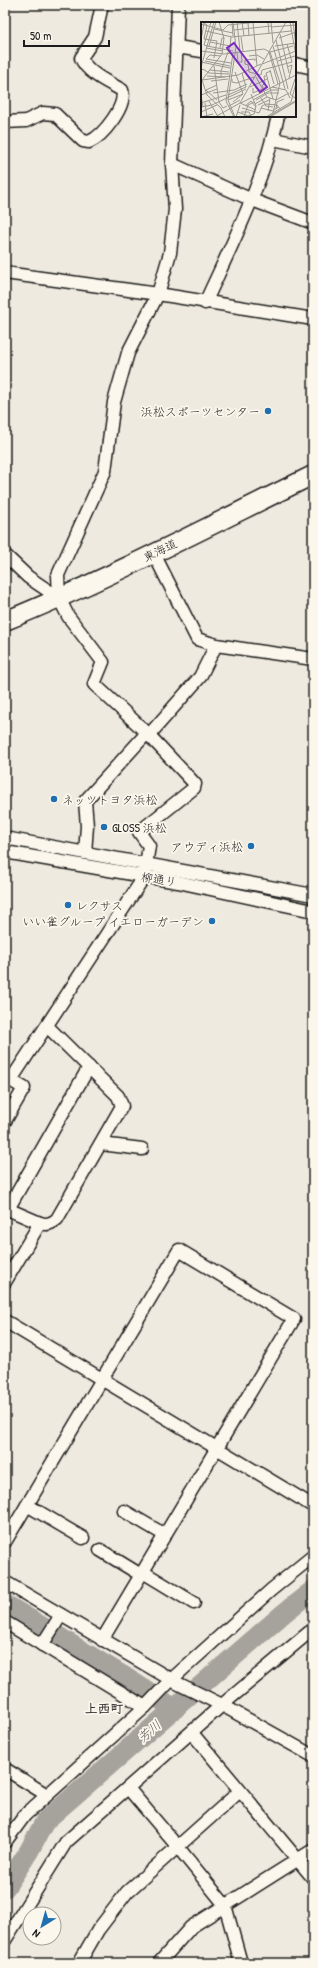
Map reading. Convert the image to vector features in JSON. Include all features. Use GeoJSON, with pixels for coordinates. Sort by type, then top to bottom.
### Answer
{"type":"FeatureCollection","features":[{"type":"Feature","properties":{"kind":"highway","name":"東海道"},"geometry":{"type":"LineString","coordinates":[[5,621],[60,598],[154,554],[313,475]]}},
{"type":"Feature","properties":{"kind":"street"},"geometry":{"type":"LineString","coordinates":[[5,122],[26,121],[43,113],[55,114],[83,141],[89,142],[110,125],[123,99],[122,90],[88,68],[83,64],[81,58],[95,37],[102,5]]}},
{"type":"Feature","properties":{"kind":"street"},"geometry":{"type":"LineString","coordinates":[[5,1121],[24,1088],[8,1079],[47,1026],[144,877],[149,846],[139,832],[194,788],[195,784],[148,734],[94,684],[102,662],[68,616],[60,598],[58,576],[105,471],[114,402],[128,353],[158,294],[170,253],[175,209],[172,164],[178,5]]}},
{"type":"Feature","properties":{"kind":"street"},"geometry":{"type":"LineString","coordinates":[[177,47],[201,51]]}},
{"type":"Feature","properties":{"kind":"street"},"geometry":{"type":"LineString","coordinates":[[296,64],[313,68]]}},
{"type":"Feature","properties":{"kind":"street"},"geometry":{"type":"LineString","coordinates":[[204,303],[252,200],[273,139],[278,117]]}},
{"type":"Feature","properties":{"kind":"street"},"geometry":{"type":"LineString","coordinates":[[273,139],[313,147]]}},
{"type":"Feature","properties":{"kind":"street"},"geometry":{"type":"LineString","coordinates":[[172,164],[252,200],[313,223]]}},
{"type":"Feature","properties":{"kind":"street"},"geometry":{"type":"LineString","coordinates":[[5,273],[158,294],[204,303],[313,319]]}},
{"type":"Feature","properties":{"kind":"street"},"geometry":{"type":"LineString","coordinates":[[154,554],[197,639],[216,645],[313,659]]}},
{"type":"Feature","properties":{"kind":"street"},"geometry":{"type":"LineString","coordinates":[[5,555],[28,577],[60,598]]}},
{"type":"Feature","properties":{"kind":"street"},"geometry":{"type":"LineString","coordinates":[[85,852],[87,826],[85,800],[200,677],[216,645]]}},
{"type":"Feature","properties":{"kind":"street","name":"柳通り"},"geometry":{"type":"LineString","coordinates":[[5,838],[313,895]]}},
{"type":"Feature","properties":{"kind":"street","name":"柳通り"},"geometry":{"type":"LineString","coordinates":[[5,852],[178,882],[313,910]]}},
{"type":"Feature","properties":{"kind":"street"},"geometry":{"type":"LineString","coordinates":[[47,1026],[89,1067],[121,1101],[120,1111],[56,1219],[52,1223],[46,1225],[7,1209],[89,1067]]}},
{"type":"Feature","properties":{"kind":"street"},"geometry":{"type":"LineString","coordinates":[[101,1144],[142,1150]]}},
{"type":"Feature","properties":{"kind":"street"},"geometry":{"type":"LineString","coordinates":[[5,1282],[40,1223]]}},
{"type":"Feature","properties":{"kind":"street"},"geometry":{"type":"LineString","coordinates":[[5,1542],[179,1250],[294,1319],[102,1640]]}},
{"type":"Feature","properties":{"kind":"street"},"geometry":{"type":"LineString","coordinates":[[5,1321],[313,1506]]}},
{"type":"Feature","properties":{"kind":"street"},"geometry":{"type":"LineString","coordinates":[[27,1505],[83,1538]]}},
{"type":"Feature","properties":{"kind":"street"},"geometry":{"type":"LineString","coordinates":[[124,1511],[165,1535]]}},
{"type":"Feature","properties":{"kind":"street"},"geometry":{"type":"LineString","coordinates":[[5,1842],[25,1815],[271,1590],[309,1560],[313,1548]]}},
{"type":"Feature","properties":{"kind":"street"},"geometry":{"type":"LineString","coordinates":[[100,1550],[194,1603]]}},
{"type":"Feature","properties":{"kind":"street"},"geometry":{"type":"LineString","coordinates":[[5,1582],[171,1683],[218,1703],[313,1756]]}},
{"type":"Feature","properties":{"kind":"street"},"geometry":{"type":"LineString","coordinates":[[44,1643],[61,1615]]}},
{"type":"Feature","properties":{"kind":"street"},"geometry":{"type":"LineString","coordinates":[[5,1622],[148,1704]]}},
{"type":"Feature","properties":{"kind":"street"},"geometry":{"type":"LineString","coordinates":[[5,1940],[66,1842],[192,1734],[218,1703],[313,1629]]}},
{"type":"Feature","properties":{"kind":"street"},"geometry":{"type":"LineString","coordinates":[[192,1734],[313,1878]]}},
{"type":"Feature","properties":{"kind":"street"},"geometry":{"type":"LineString","coordinates":[[5,1770],[47,1795]]}},
{"type":"Feature","properties":{"kind":"street"},"geometry":{"type":"LineString","coordinates":[[128,1788],[225,1905],[241,1963]]}},
{"type":"Feature","properties":{"kind":"street"},"geometry":{"type":"LineString","coordinates":[[78,1963],[98,1930],[127,1892],[240,1791]]}},
{"type":"Feature","properties":{"kind":"street"},"geometry":{"type":"LineString","coordinates":[[163,1961],[186,1930],[313,1850]]}},
{"type":"Feature","properties":{"kind":"waterway","name":"芳川"},"geometry":{"type":"LineString","coordinates":[[5,1888],[29,1851],[45,1821],[284,1613],[313,1590]]}},
{"type":"Feature","properties":{"kind":"waterway"},"geometry":{"type":"LineString","coordinates":[[5,1604],[175,1709]]}},
{"type":"Feature","properties":{"kind":"place","name":"浜松スポーツセンター"},"geometry":{"type":"Point","coordinates":[268,411]}},
{"type":"Feature","properties":{"kind":"place","name":"ネッツトヨタ浜松"},"geometry":{"type":"Point","coordinates":[54,799]}},
{"type":"Feature","properties":{"kind":"place","name":"GLOSS 浜松"},"geometry":{"type":"Point","coordinates":[104,827]}},
{"type":"Feature","properties":{"kind":"place","name":"アウディ浜松"},"geometry":{"type":"Point","coordinates":[251,846]}},
{"type":"Feature","properties":{"kind":"place","name":"レクサス"},"geometry":{"type":"Point","coordinates":[68,905]}},
{"type":"Feature","properties":{"kind":"place","name":"いい雀グループ イエローガーデン"},"geometry":{"type":"Point","coordinates":[212,921]}},
{"type":"Feature","properties":{"kind":"district","name":"上西町"},"geometry":{"type":"Point","coordinates":[104,1708]}}]}
